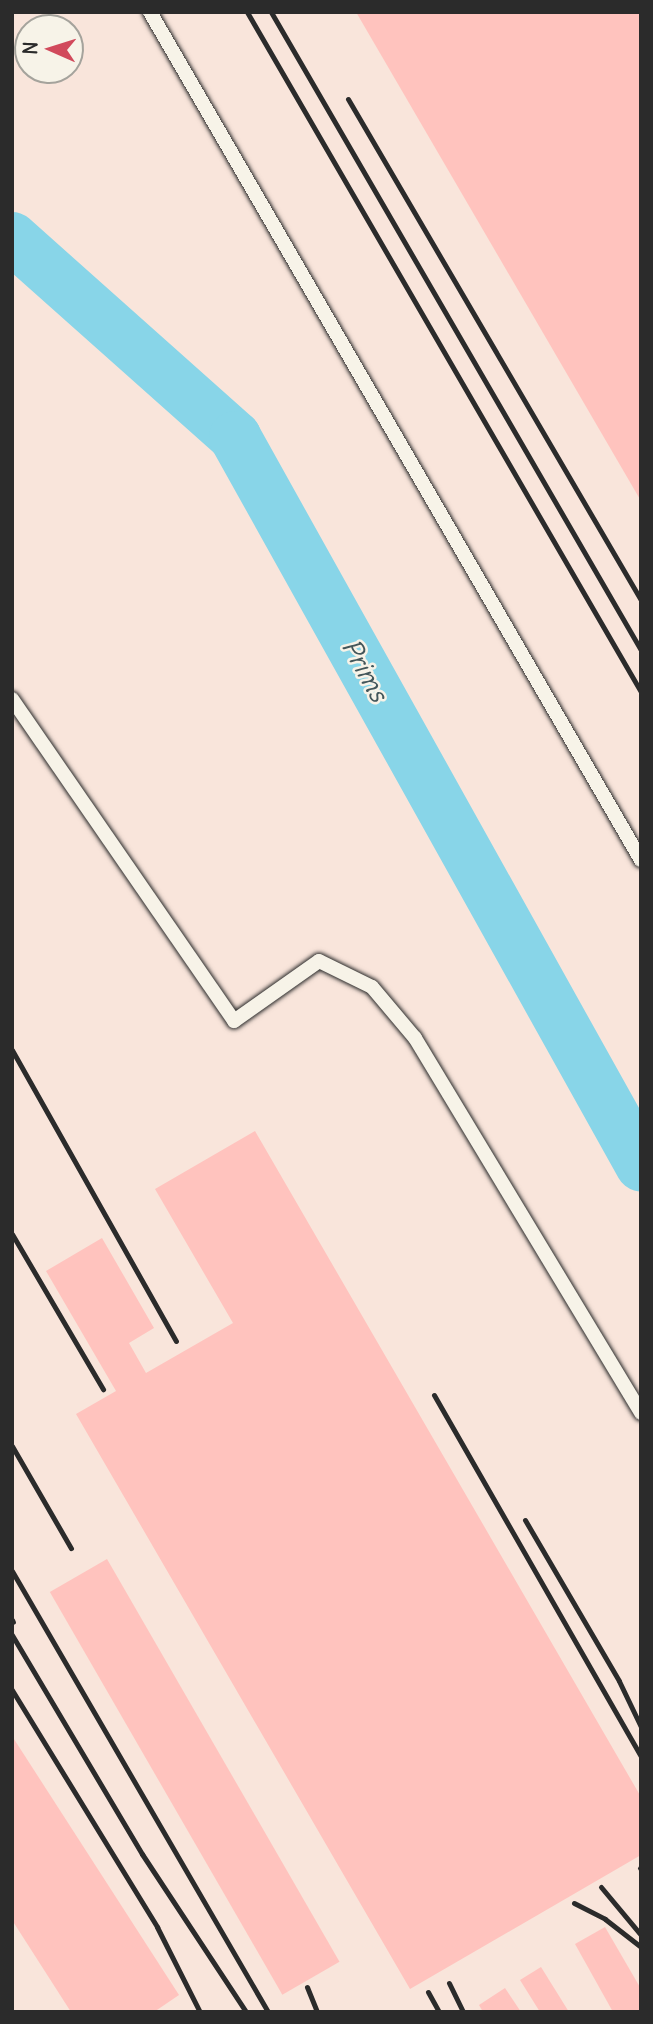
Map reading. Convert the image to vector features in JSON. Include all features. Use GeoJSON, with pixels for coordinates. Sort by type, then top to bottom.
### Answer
{"type":"FeatureCollection","features":[{"type":"Feature","properties":{"kind":"lane"},"geometry":{"type":"LineString","coordinates":[[150,12],[641,860]]}},
{"type":"Feature","properties":{"kind":"lane"},"geometry":{"type":"LineString","coordinates":[[12,699],[234,1021],[319,961],[372,987],[415,1038],[641,1413]]}},
{"type":"Feature","properties":{"kind":"shaded area"},"geometry":{"type":"Polygon","coordinates":[[[12,12],[641,12],[641,2012],[12,2012],[12,12]]]}},
{"type":"Feature","properties":{"kind":"building"},"geometry":{"type":"Polygon","coordinates":[[[356,12],[641,12],[641,501],[356,12]]]}},
{"type":"Feature","properties":{"kind":"building"},"geometry":{"type":"Polygon","coordinates":[[[255,1131],[641,1797],[641,1855],[410,1989],[76,1414],[116,1391],[46,1271],[102,1238],[154,1328],[129,1343],[146,1373],[233,1323],[155,1189],[255,1131]]]}},
{"type":"Feature","properties":{"kind":"building"},"geometry":{"type":"Polygon","coordinates":[[[107,1559],[340,1962],[282,1995],[50,1592],[107,1559]]]}},
{"type":"Feature","properties":{"kind":"building"},"geometry":{"type":"Polygon","coordinates":[[[12,1736],[179,1995],[154,2012],[71,2012],[12,1920],[12,1736]]]}},
{"type":"Feature","properties":{"kind":"building"},"geometry":{"type":"Polygon","coordinates":[[[605,1927],[641,1989],[641,2012],[613,2012],[575,1944],[605,1927]]]}},
{"type":"Feature","properties":{"kind":"building"},"geometry":{"type":"Polygon","coordinates":[[[541,1967],[569,2012],[540,2012],[520,1980],[541,1967]]]}},
{"type":"Feature","properties":{"kind":"building"},"geometry":{"type":"Polygon","coordinates":[[[505,1988],[521,2012],[483,2012],[479,2005],[505,1988]]]}},
{"type":"Feature","properties":{"kind":"waterway","name":"Prims"},"geometry":{"type":"LineString","coordinates":[[12,238],[235,437],[641,1165]]}},
{"type":"Feature","properties":{"kind":"railway"},"geometry":{"type":"LineString","coordinates":[[247,12],[641,692]]}},
{"type":"Feature","properties":{"kind":"railway"},"geometry":{"type":"LineString","coordinates":[[271,12],[641,650]]}},
{"type":"Feature","properties":{"kind":"railway"},"geometry":{"type":"LineString","coordinates":[[348,99],[641,600]]}},
{"type":"Feature","properties":{"kind":"railway"},"geometry":{"type":"LineString","coordinates":[[12,1050],[176,1341]]}},
{"type":"Feature","properties":{"kind":"railway"},"geometry":{"type":"LineString","coordinates":[[12,1234],[103,1389]]}},
{"type":"Feature","properties":{"kind":"railway"},"geometry":{"type":"LineString","coordinates":[[434,1395],[641,1756]]}},
{"type":"Feature","properties":{"kind":"railway"},"geometry":{"type":"LineString","coordinates":[[12,1446],[71,1548]]}},
{"type":"Feature","properties":{"kind":"railway"},"geometry":{"type":"LineString","coordinates":[[525,1520],[619,1681],[641,1727]]}},
{"type":"Feature","properties":{"kind":"railway"},"geometry":{"type":"LineString","coordinates":[[12,1571],[268,2012]]}},
{"type":"Feature","properties":{"kind":"railway"},"geometry":{"type":"LineString","coordinates":[[12,1635],[142,1854],[246,2012]]}},
{"type":"Feature","properties":{"kind":"railway"},"geometry":{"type":"LineString","coordinates":[[12,1690],[157,1927],[200,2012]]}},
{"type":"Feature","properties":{"kind":"railway"},"geometry":{"type":"LineString","coordinates":[[601,1887],[641,1935]]}},
{"type":"Feature","properties":{"kind":"railway"},"geometry":{"type":"LineString","coordinates":[[574,1903],[605,1919],[641,1947]]}},
{"type":"Feature","properties":{"kind":"railway"},"geometry":{"type":"LineString","coordinates":[[449,1983],[463,2012]]}},
{"type":"Feature","properties":{"kind":"railway"},"geometry":{"type":"LineString","coordinates":[[307,1987],[317,2012]]}},
{"type":"Feature","properties":{"kind":"railway"},"geometry":{"type":"LineString","coordinates":[[428,1992],[439,2012]]}}]}
